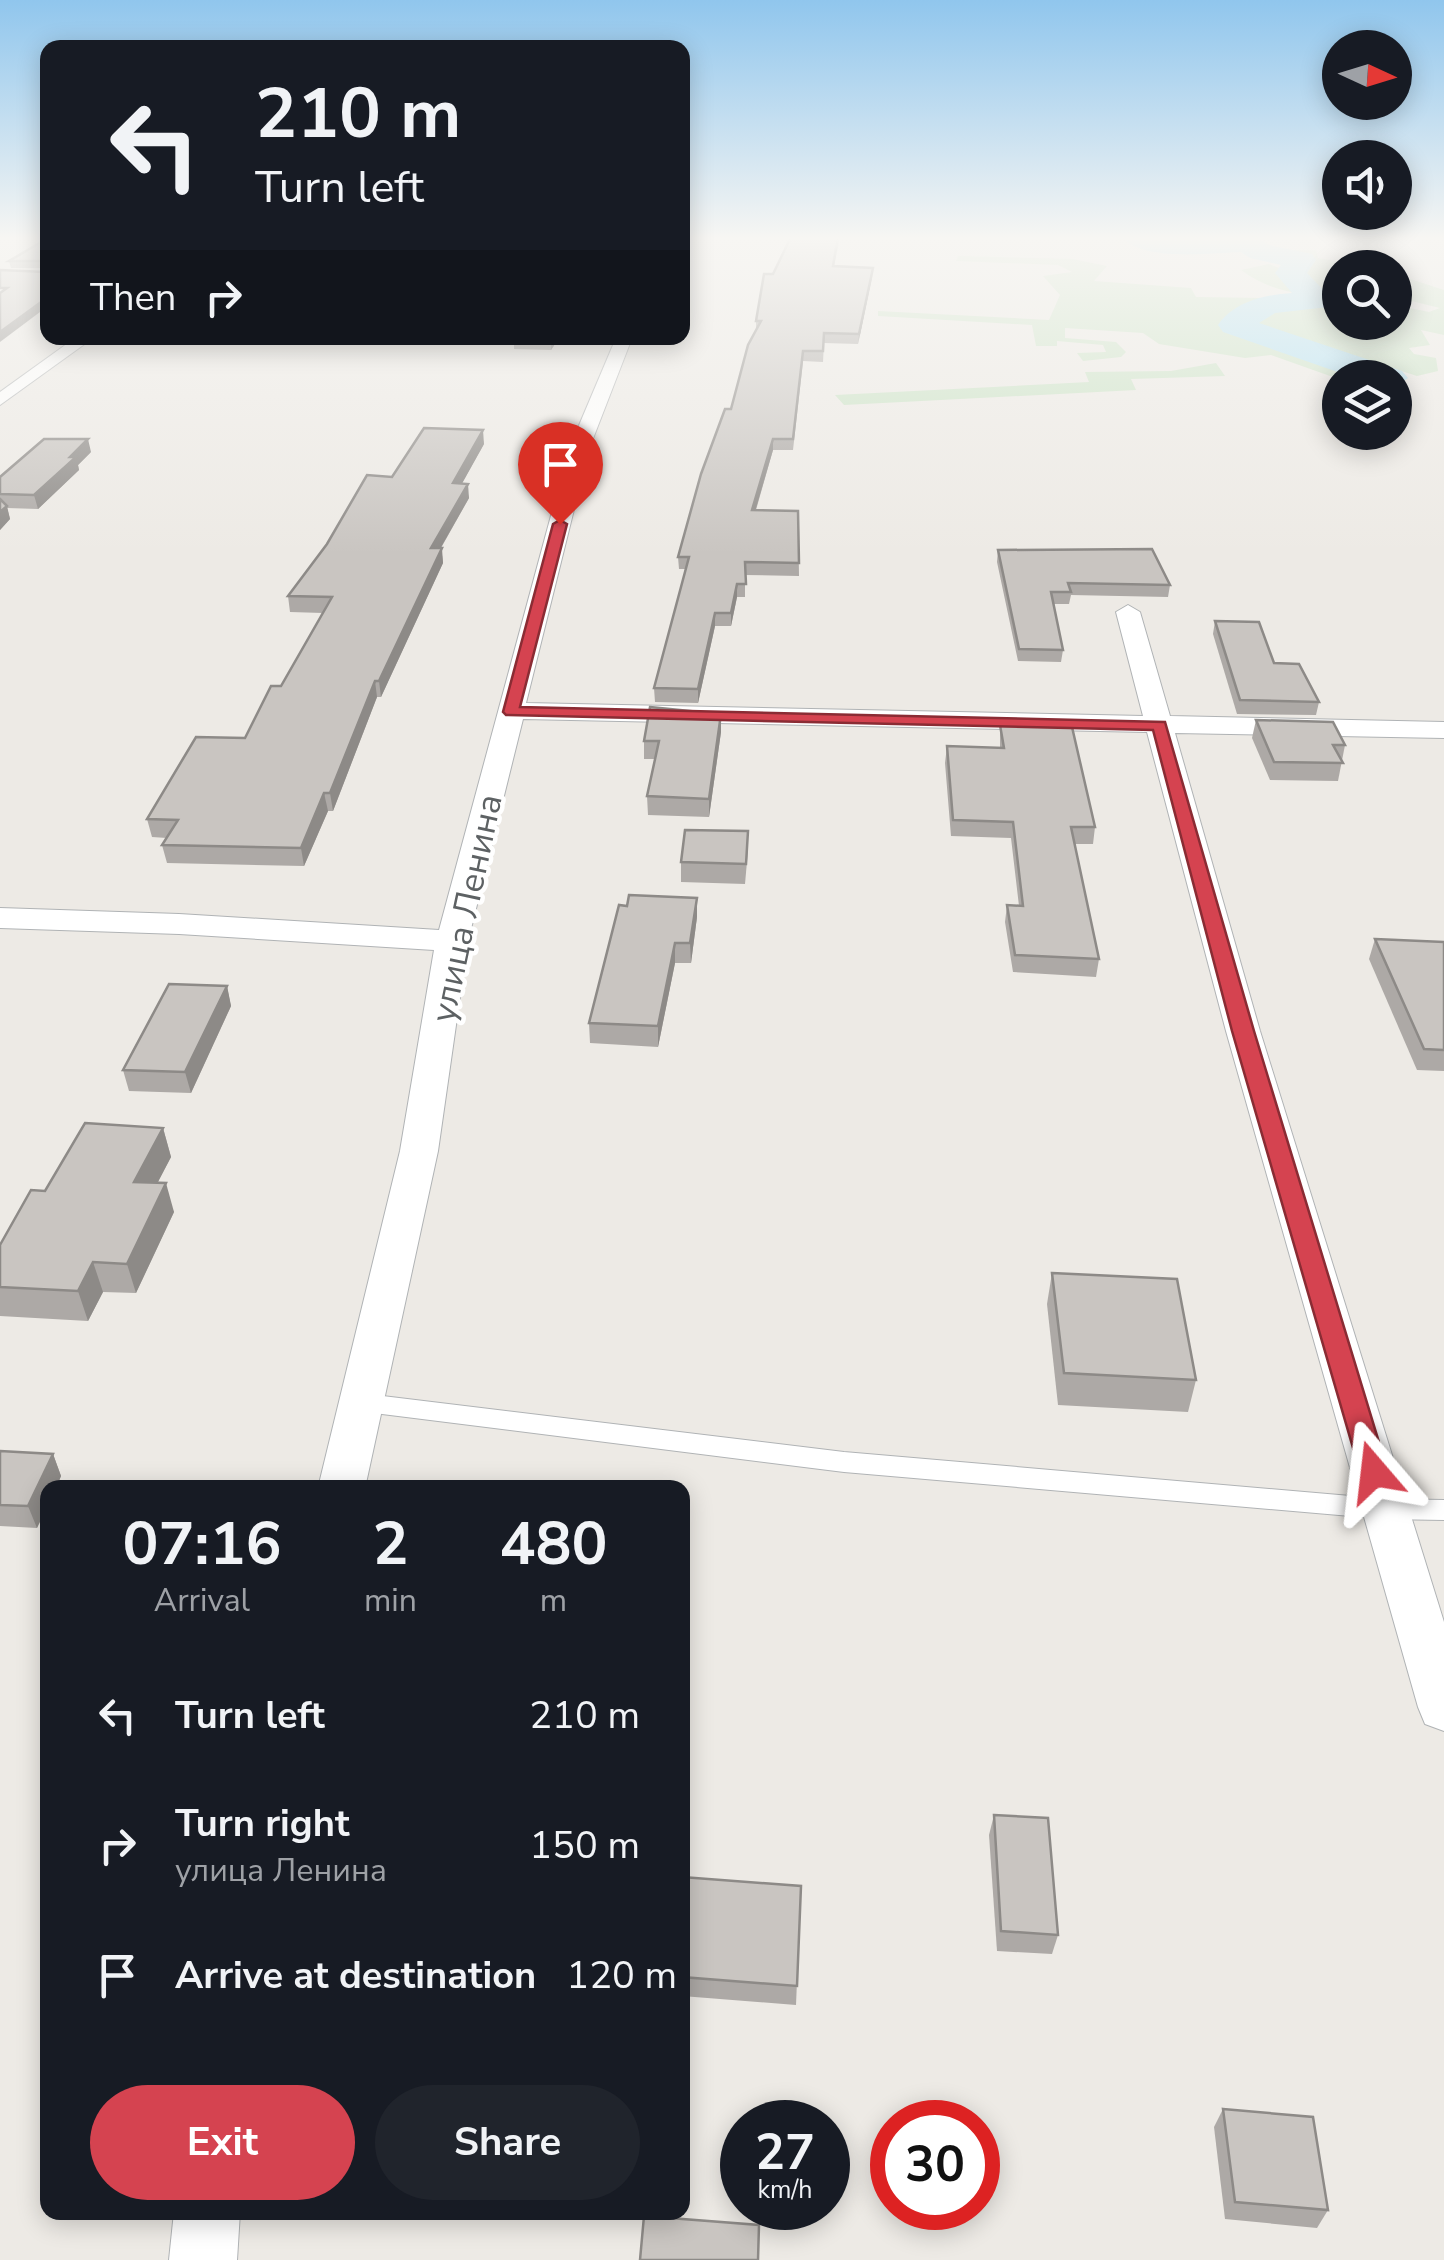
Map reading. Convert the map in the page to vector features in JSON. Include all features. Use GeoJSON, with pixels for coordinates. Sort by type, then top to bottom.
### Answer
{"type":"FeatureCollection","features":[{"type":"Feature","properties":{"kind":"street"},"geometry":{"type":"LineString","coordinates":[[0,400],[75,345]]}},
{"type":"Feature","properties":{"kind":"street","name":"улица Ленина"},"geometry":{"type":"LineString","coordinates":[[343,1480],[419,1151],[452,941],[580,448],[621,345]]}},
{"type":"Feature","properties":{"kind":"street"},"geometry":{"type":"LineString","coordinates":[[1128,612],[1243,1031],[1444,1707]]}},
{"type":"Feature","properties":{"kind":"street"},"geometry":{"type":"LineString","coordinates":[[511,712],[1444,730]]}},
{"type":"Feature","properties":{"kind":"street"},"geometry":{"type":"LineString","coordinates":[[0,918],[178,924],[452,941]]}},
{"type":"Feature","properties":{"kind":"street"},"geometry":{"type":"LineString","coordinates":[[202,2260],[206,2220]]}},
{"type":"Feature","properties":{"kind":"lane"},"geometry":{"type":"LineString","coordinates":[[358,1402],[844,1462],[1385,1509],[1444,1510]]}},
{"type":"Feature","properties":{"kind":"green space"},"geometry":{"type":"Polygon","coordinates":[[[1035,342],[1057,342],[1057,346],[1036,346],[1035,342]]]}},
{"type":"Feature","properties":{"kind":"green space"},"geometry":{"type":"Polygon","coordinates":[[[1074,342],[1116,342],[1126,352],[1121,357],[1083,361],[1077,353],[1106,352],[1103,345],[1074,342]]]}},
{"type":"Feature","properties":{"kind":"green space"},"geometry":{"type":"Polygon","coordinates":[[[1157,342],[1428,342],[1409,348],[1414,354],[1436,358],[1438,371],[1412,374],[1412,360],[1322,360],[1322,373],[1271,355],[1245,358],[1157,342]]]}},
{"type":"Feature","properties":{"kind":"green space"},"geometry":{"type":"Polygon","coordinates":[[[1216,363],[1225,376],[1131,379],[1136,390],[844,405],[835,395],[1089,382],[1085,372],[1171,371],[1216,363]]]}},
{"type":"Feature","properties":{"kind":"building"},"geometry":{"type":"Polygon","coordinates":[[[823,342],[823,351],[803,351],[793,439],[773,439],[752,510],[798,511],[799,563],[745,562],[746,584],[737,584],[731,613],[715,613],[698,689],[654,688],[689,557],[678,557],[701,474],[725,409],[731,409],[748,345],[823,342]]]}},
{"type":"Feature","properties":{"kind":"building"},"geometry":{"type":"Polygon","coordinates":[[[424,428],[483,430],[453,483],[468,484],[431,548],[442,548],[379,681],[375,681],[330,793],[324,793],[301,848],[162,845],[178,820],[147,819],[196,737],[245,738],[271,686],[281,686],[332,597],[288,596],[327,544],[367,475],[392,477],[424,428]]]}},
{"type":"Feature","properties":{"kind":"building"},"geometry":{"type":"Polygon","coordinates":[[[44,439],[88,439],[70,457],[76,457],[34,495],[0,494],[0,477],[44,439]]]}},
{"type":"Feature","properties":{"kind":"building"},"geometry":{"type":"Polygon","coordinates":[[[1152,549],[1170,585],[1068,583],[1071,592],[1051,592],[1063,650],[1019,649],[998,550],[1152,549]]]}},
{"type":"Feature","properties":{"kind":"building"},"geometry":{"type":"Polygon","coordinates":[[[1215,621],[1259,622],[1274,663],[1299,664],[1319,702],[1240,700],[1215,621]]]}},
{"type":"Feature","properties":{"kind":"building"},"geometry":{"type":"Polygon","coordinates":[[[650,707],[721,714],[709,799],[647,796],[659,741],[644,741],[650,707]]]}},
{"type":"Feature","properties":{"kind":"building"},"geometry":{"type":"Polygon","coordinates":[[[1256,720],[1333,722],[1345,745],[1333,745],[1343,763],[1274,762],[1256,720]]]}},
{"type":"Feature","properties":{"kind":"building"},"geometry":{"type":"Polygon","coordinates":[[[1000,725],[1072,727],[1095,827],[1071,827],[1099,959],[1015,955],[1007,905],[1023,906],[1013,822],[953,820],[947,746],[1004,748],[1000,725]]]}},
{"type":"Feature","properties":{"kind":"building"},"geometry":{"type":"Polygon","coordinates":[[[685,830],[748,831],[746,864],[681,862],[685,830]]]}},
{"type":"Feature","properties":{"kind":"building"},"geometry":{"type":"Polygon","coordinates":[[[629,895],[697,898],[690,943],[675,943],[658,1026],[589,1023],[619,905],[627,906],[629,895]]]}},
{"type":"Feature","properties":{"kind":"building"},"geometry":{"type":"Polygon","coordinates":[[[1375,939],[1444,942],[1444,1050],[1424,1049],[1375,939]]]}},
{"type":"Feature","properties":{"kind":"building"},"geometry":{"type":"Polygon","coordinates":[[[169,984],[227,986],[185,1072],[123,1070],[169,984]]]}},
{"type":"Feature","properties":{"kind":"building"},"geometry":{"type":"Polygon","coordinates":[[[85,1123],[163,1128],[134,1182],[166,1183],[127,1264],[93,1262],[78,1291],[0,1287],[0,1245],[31,1190],[45,1191],[85,1123]]]}},
{"type":"Feature","properties":{"kind":"building"},"geometry":{"type":"Polygon","coordinates":[[[1052,1273],[1177,1279],[1196,1380],[1064,1373],[1052,1273]]]}},
{"type":"Feature","properties":{"kind":"building"},"geometry":{"type":"Polygon","coordinates":[[[0,1451],[53,1454],[28,1506],[0,1505],[0,1451]]]}},
{"type":"Feature","properties":{"kind":"building"},"geometry":{"type":"Polygon","coordinates":[[[994,1815],[1048,1818],[1058,1935],[1001,1931],[994,1815]]]}},
{"type":"Feature","properties":{"kind":"building"},"geometry":{"type":"Polygon","coordinates":[[[690,1878],[801,1886],[797,1986],[690,1978],[690,1878]]]}},
{"type":"Feature","properties":{"kind":"building"},"geometry":{"type":"Polygon","coordinates":[[[1223,2109],[1313,2117],[1328,2210],[1235,2202],[1223,2109]]]}},
{"type":"Feature","properties":{"kind":"building"},"geometry":{"type":"Polygon","coordinates":[[[644,2220],[720,2222],[720,2230],[759,2230],[758,2260],[640,2260],[644,2220]]]}},
{"type":"Feature","properties":{"kind":"waterway"},"geometry":{"type":"LineString","coordinates":[[1285,342],[1337,360]]}},
{"type":"Feature","properties":{"kind":"route"},"geometry":{"type":"LineString","coordinates":[[560,524],[511,712],[1160,726],[1243,1031],[1374,1472]]}}]}
